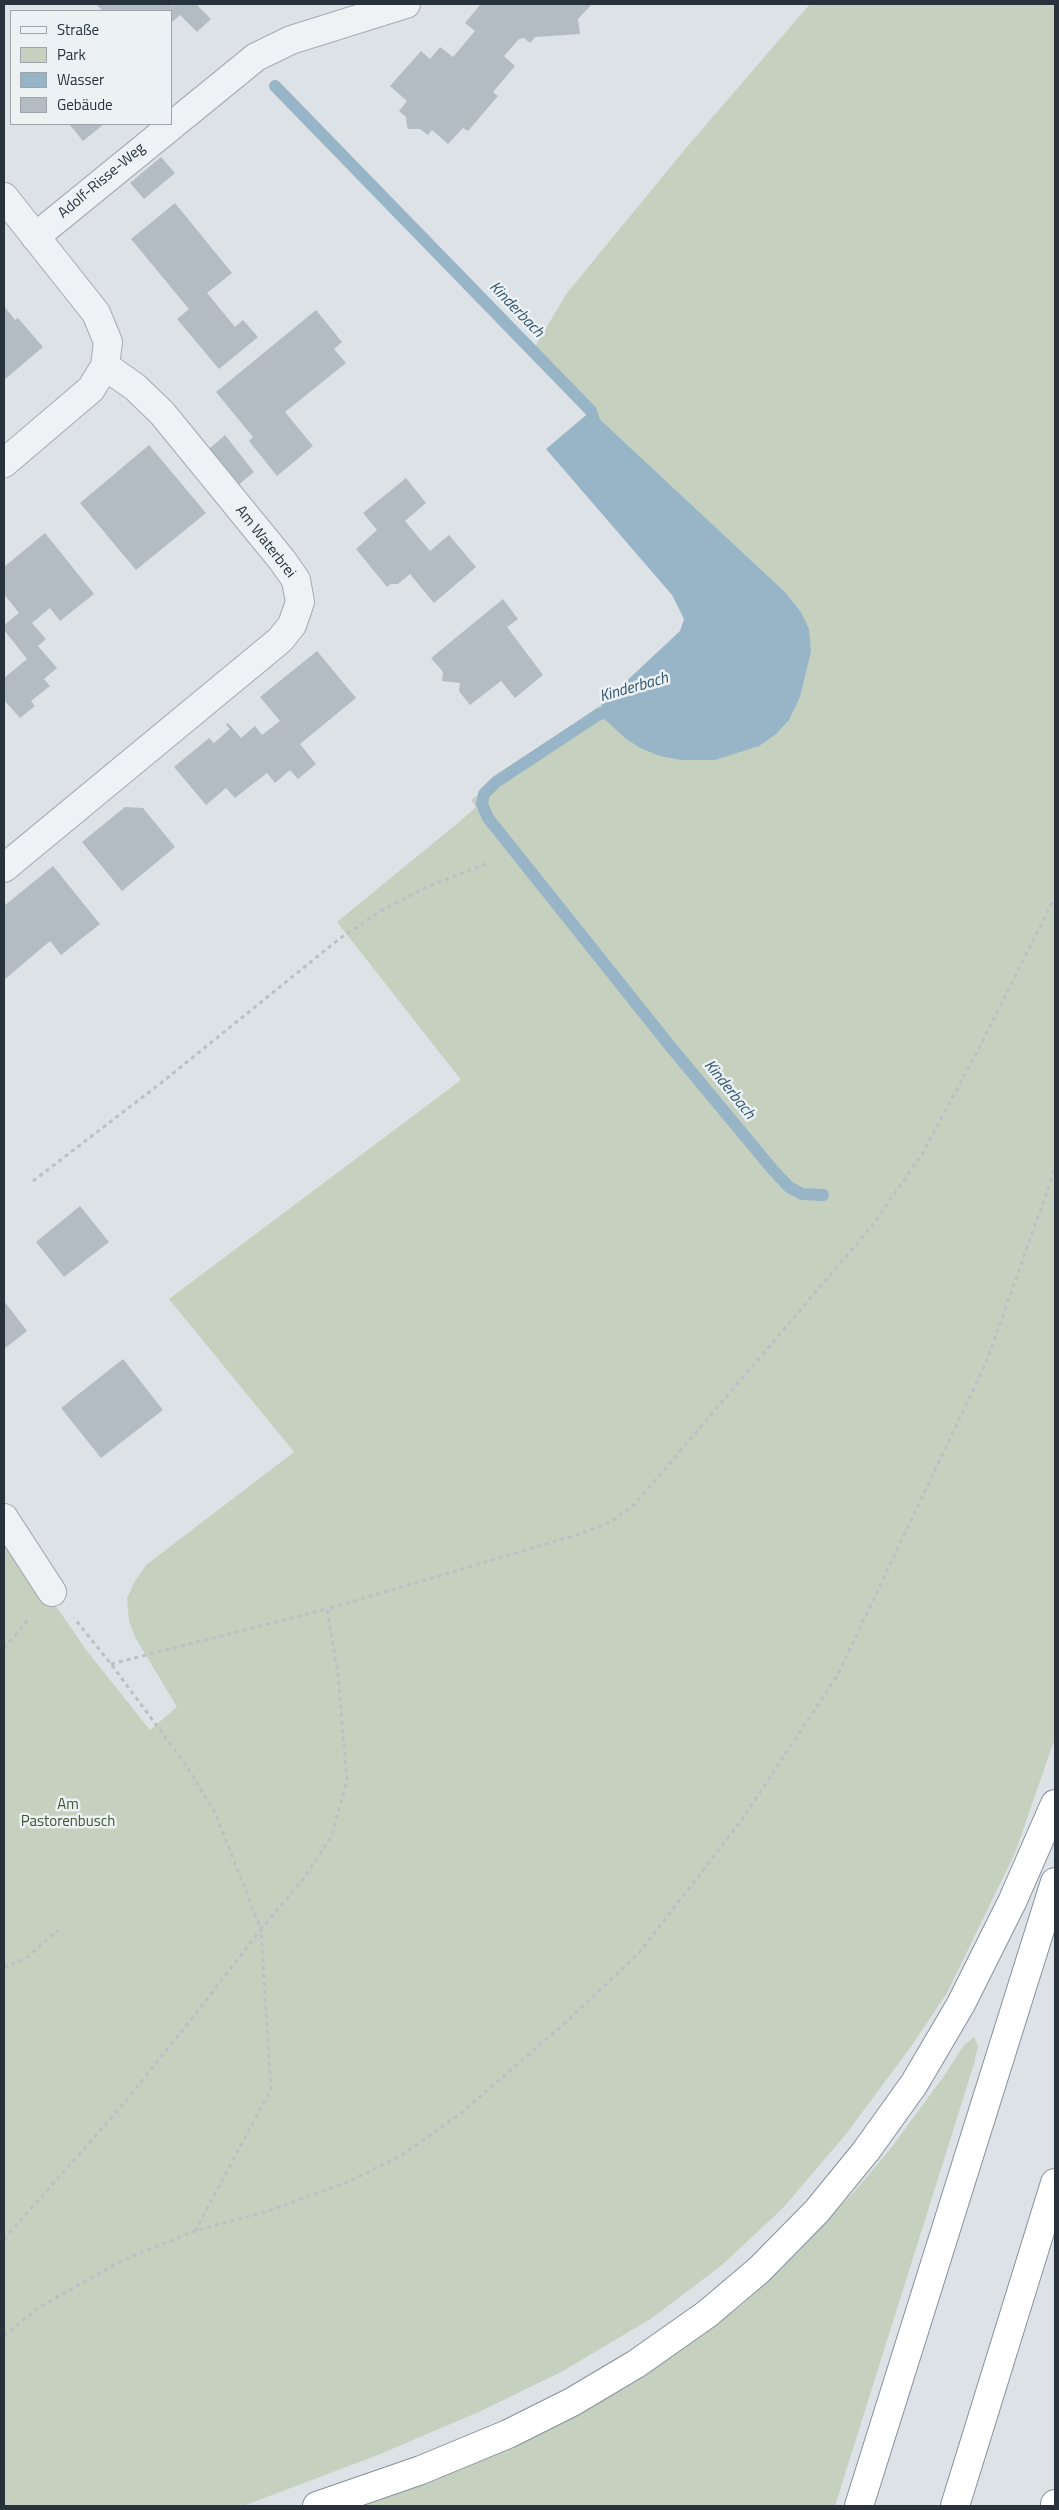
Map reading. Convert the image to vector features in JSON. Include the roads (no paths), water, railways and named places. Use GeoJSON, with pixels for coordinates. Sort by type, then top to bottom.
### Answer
{"type":"FeatureCollection","features":[{"type":"Feature","properties":{"kind":"highway"},"geometry":{"type":"LineString","coordinates":[[317,2506],[421,2470],[508,2434],[572,2402],[636,2364],[706,2314],[759,2270],[816,2211],[866,2151],[914,2084],[961,2004],[1012,1902],[1055,1804]]}},
{"type":"Feature","properties":{"kind":"highway"},"geometry":{"type":"LineString","coordinates":[[859,2506],[1055,1882]]}},
{"type":"Feature","properties":{"kind":"highway"},"geometry":{"type":"LineString","coordinates":[[955,2506],[1055,2184]]}},
{"type":"Feature","properties":{"kind":"street","name":"Adolf-Risse-Weg"},"geometry":{"type":"LineString","coordinates":[[35,236],[256,57],[291,40],[406,4]]}},
{"type":"Feature","properties":{"kind":"street"},"geometry":{"type":"LineString","coordinates":[[4,197],[96,313],[108,342],[105,366],[92,389],[4,463]]}},
{"type":"Feature","properties":{"kind":"street","name":"Am Waterbrei"},"geometry":{"type":"LineString","coordinates":[[4,868],[280,640],[292,625],[300,602],[296,580],[282,560],[162,413],[135,387],[105,366]]}},
{"type":"Feature","properties":{"kind":"street"},"geometry":{"type":"LineString","coordinates":[[4,1518],[52,1592]]}},
{"type":"Feature","properties":{"kind":"water"},"geometry":{"type":"Polygon","coordinates":[[[591,411],[785,592],[801,612],[809,629],[811,652],[800,697],[789,720],[776,734],[759,746],[715,760],[681,760],[660,756],[640,748],[625,738],[599,714],[602,704],[680,631],[684,619],[672,595],[546,449],[591,411]]]}},
{"type":"Feature","properties":{"kind":"waterway","name":"Kinderbach"},"geometry":{"type":"LineString","coordinates":[[275,86],[591,411],[596,427]]}},
{"type":"Feature","properties":{"kind":"waterway","name":"Kinderbach"},"geometry":{"type":"LineString","coordinates":[[616,711],[599,714],[496,782],[484,794],[482,804],[488,818],[670,1046],[773,1170],[789,1187],[802,1194],[823,1195]]}},
{"type":"Feature","properties":{"kind":"park label","name":"Am Pastorenbusch"},"geometry":{"type":"Point","coordinates":[68,1814]}}]}
